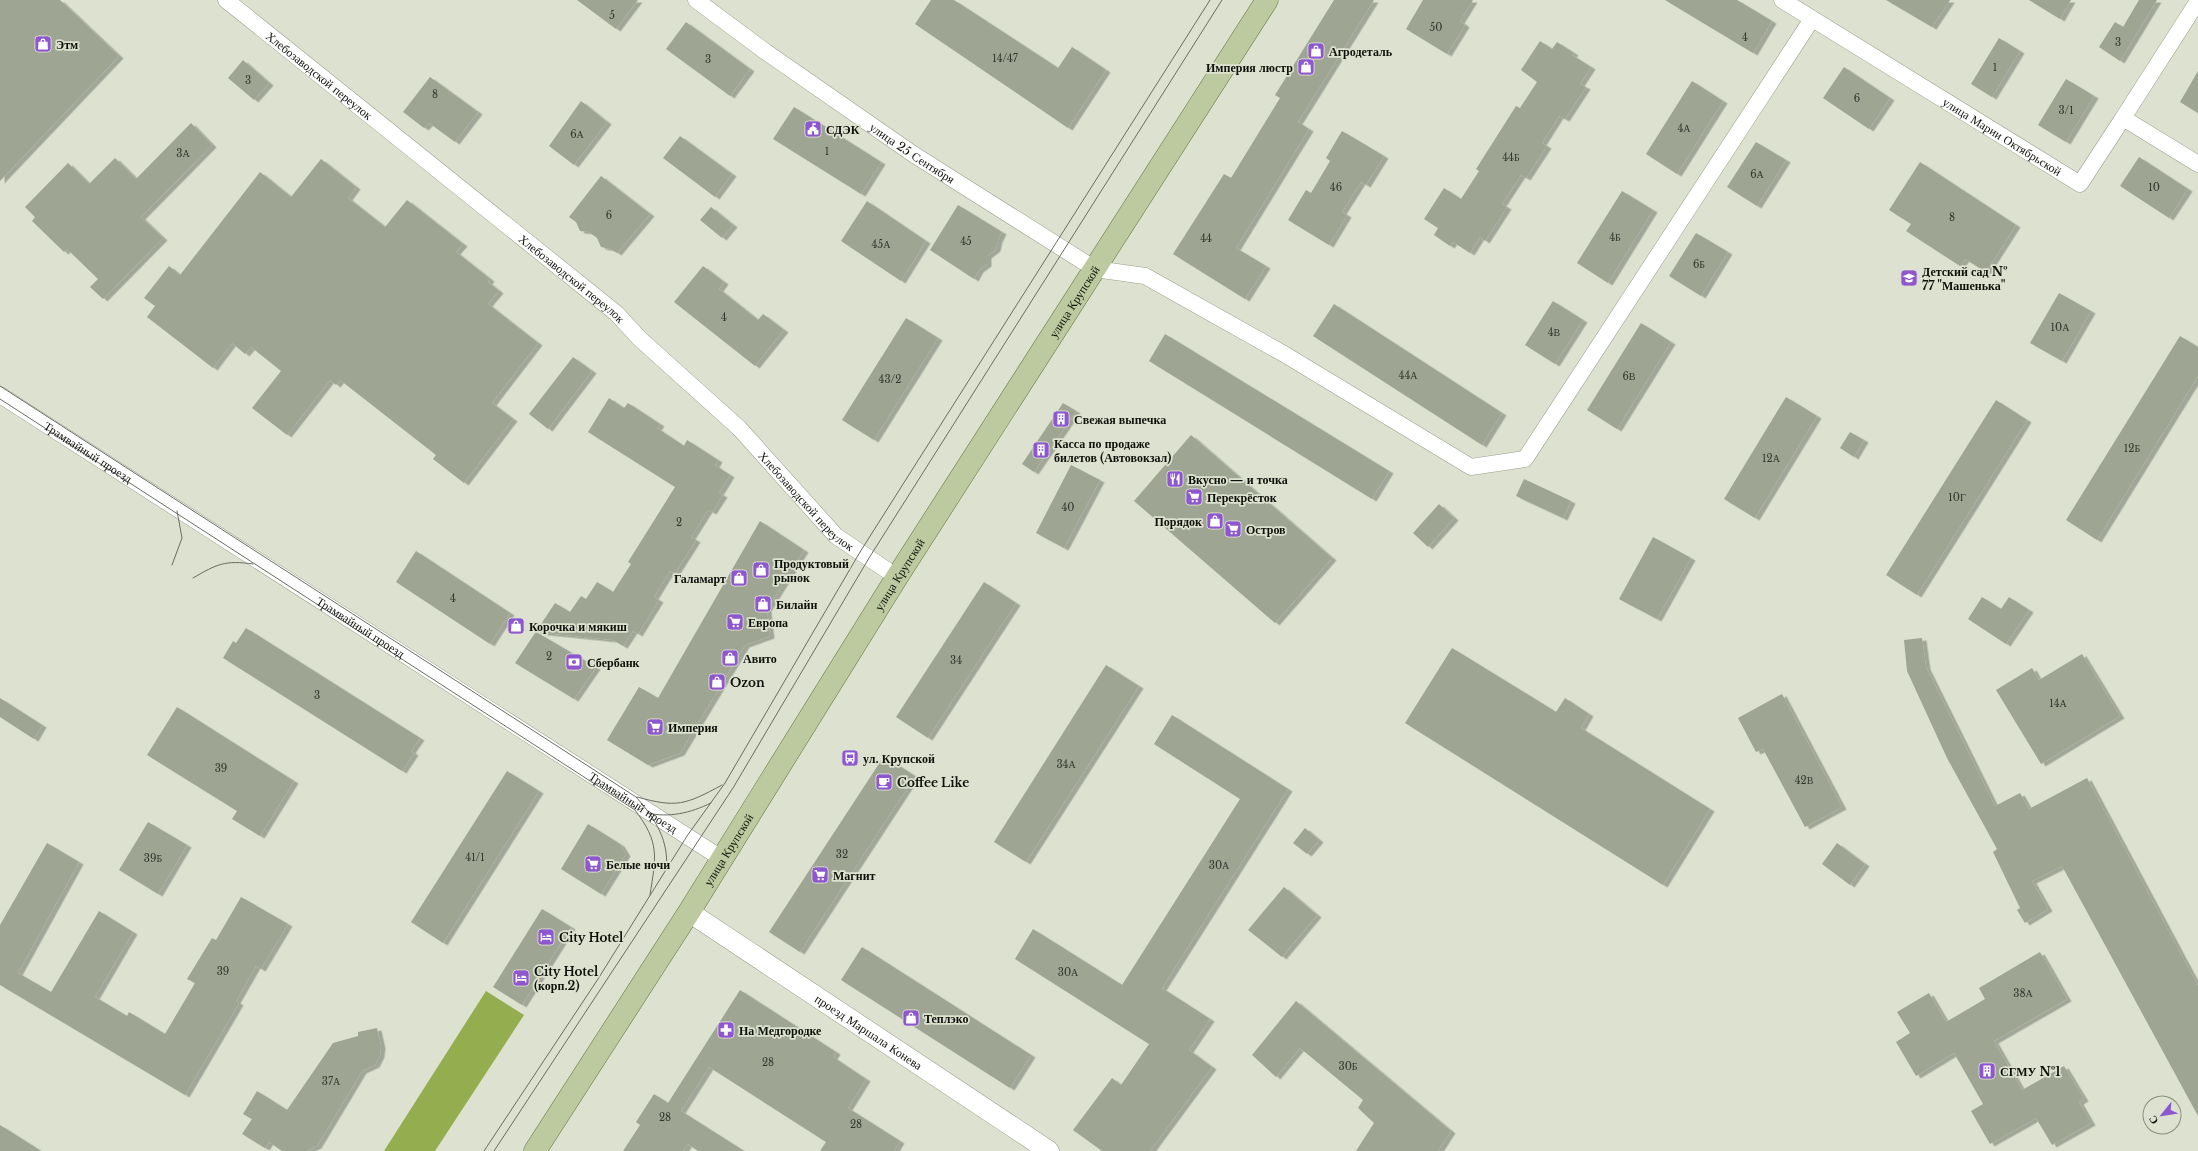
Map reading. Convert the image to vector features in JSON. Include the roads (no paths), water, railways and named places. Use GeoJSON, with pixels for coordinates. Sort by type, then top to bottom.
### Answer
{"type":"FeatureCollection","features":[{"type":"Feature","properties":{"kind":"main road","name":"улица Крупской"},"geometry":{"type":"LineString","coordinates":[[535,1151],[689,912],[721,858],[897,577],[1267,0]]}},
{"type":"Feature","properties":{"kind":"street","name":"Хлебозаводской переулок"},"geometry":{"type":"LineString","coordinates":[[226,0],[616,314],[640,339],[739,428],[836,536],[897,577]]}},
{"type":"Feature","properties":{"kind":"street","name":"улица 25 Сентября"},"geometry":{"type":"LineString","coordinates":[[696,0],[766,52],[913,154],[1095,269]]}},
{"type":"Feature","properties":{"kind":"street","name":"улица Марии Октябрьской"},"geometry":{"type":"LineString","coordinates":[[1782,0],[2080,184],[2123,118]]}},
{"type":"Feature","properties":{"kind":"street"},"geometry":{"type":"LineString","coordinates":[[2198,1],[2123,118],[2198,164]]}},
{"type":"Feature","properties":{"kind":"street"},"geometry":{"type":"LineString","coordinates":[[1095,269],[1145,276],[1284,354],[1471,467],[1525,459],[1812,19]]}},
{"type":"Feature","properties":{"kind":"street","name":"Трамвайный проезд"},"geometry":{"type":"LineString","coordinates":[[0,395],[721,858]]}},
{"type":"Feature","properties":{"kind":"street","name":"проезд Маршала Конева"},"geometry":{"type":"LineString","coordinates":[[689,912],[1049,1151]]}},
{"type":"Feature","properties":{"kind":"tram line"},"geometry":{"type":"LineString","coordinates":[[484,1151],[598,979],[687,836],[725,783],[860,552],[1210,0]]}},
{"type":"Feature","properties":{"kind":"tram line"},"geometry":{"type":"LineString","coordinates":[[494,1151],[733,788],[869,558],[1222,0]]}},
{"type":"Feature","properties":{"kind":"tram line"},"geometry":{"type":"LineString","coordinates":[[0,386],[636,797],[649,813],[660,831],[666,850],[666,870]]}},
{"type":"Feature","properties":{"kind":"tram line"},"geometry":{"type":"LineString","coordinates":[[0,399],[635,810],[649,832],[654,850],[654,870],[650,895]]}},
{"type":"Feature","properties":{"kind":"tram line"},"geometry":{"type":"LineString","coordinates":[[172,565],[182,538],[177,511]]}},
{"type":"Feature","properties":{"kind":"tram line"},"geometry":{"type":"LineString","coordinates":[[193,578],[215,566],[222,564],[253,564]]}},
{"type":"Feature","properties":{"kind":"tram line"},"geometry":{"type":"LineString","coordinates":[[637,797],[662,803],[681,803],[699,797],[722,785]]}},
{"type":"Feature","properties":{"kind":"tram line"},"geometry":{"type":"LineString","coordinates":[[647,813],[664,815],[680,814],[711,803]]}},
{"type":"Feature","properties":{"kind":"place","name":"Этм"},"geometry":{"type":"Point","coordinates":[43,44]}},
{"type":"Feature","properties":{"kind":"place","name":"Агродеталь"},"geometry":{"type":"Point","coordinates":[1316,51]}},
{"type":"Feature","properties":{"kind":"place","name":"Империя люстр"},"geometry":{"type":"Point","coordinates":[1306,67]}},
{"type":"Feature","properties":{"kind":"place","name":"СДЭК"},"geometry":{"type":"Point","coordinates":[813,129]}},
{"type":"Feature","properties":{"kind":"place","name":"Детский сад № 77 \"Машенька\""},"geometry":{"type":"Point","coordinates":[1909,278]}},
{"type":"Feature","properties":{"kind":"place","name":"Свежая выпечка"},"geometry":{"type":"Point","coordinates":[1061,419]}},
{"type":"Feature","properties":{"kind":"place","name":"Касса по продаже билетов (Автовокзал)"},"geometry":{"type":"Point","coordinates":[1041,450]}},
{"type":"Feature","properties":{"kind":"place","name":"Вкусно — и точка"},"geometry":{"type":"Point","coordinates":[1175,479]}},
{"type":"Feature","properties":{"kind":"place","name":"Перекрёсток"},"geometry":{"type":"Point","coordinates":[1194,497]}},
{"type":"Feature","properties":{"kind":"place","name":"Порядок"},"geometry":{"type":"Point","coordinates":[1215,521]}},
{"type":"Feature","properties":{"kind":"place","name":"Остров"},"geometry":{"type":"Point","coordinates":[1233,529]}},
{"type":"Feature","properties":{"kind":"place","name":"Продуктовый рынок"},"geometry":{"type":"Point","coordinates":[761,570]}},
{"type":"Feature","properties":{"kind":"place","name":"Галамарт"},"geometry":{"type":"Point","coordinates":[739,578]}},
{"type":"Feature","properties":{"kind":"place","name":"Билайн"},"geometry":{"type":"Point","coordinates":[763,604]}},
{"type":"Feature","properties":{"kind":"place","name":"Европа"},"geometry":{"type":"Point","coordinates":[735,622]}},
{"type":"Feature","properties":{"kind":"place","name":"Корочка и мякиш"},"geometry":{"type":"Point","coordinates":[516,626]}},
{"type":"Feature","properties":{"kind":"place","name":"Авито"},"geometry":{"type":"Point","coordinates":[730,658]}},
{"type":"Feature","properties":{"kind":"place","name":"Сбербанк"},"geometry":{"type":"Point","coordinates":[574,662]}},
{"type":"Feature","properties":{"kind":"place","name":"Ozon"},"geometry":{"type":"Point","coordinates":[717,682]}},
{"type":"Feature","properties":{"kind":"place","name":"Империя"},"geometry":{"type":"Point","coordinates":[655,727]}},
{"type":"Feature","properties":{"kind":"place","name":"ул. Крупской"},"geometry":{"type":"Point","coordinates":[850,758]}},
{"type":"Feature","properties":{"kind":"place","name":"Coffee Like"},"geometry":{"type":"Point","coordinates":[884,782]}},
{"type":"Feature","properties":{"kind":"place","name":"Белые ночи"},"geometry":{"type":"Point","coordinates":[593,864]}},
{"type":"Feature","properties":{"kind":"place","name":"Магнит"},"geometry":{"type":"Point","coordinates":[820,875]}},
{"type":"Feature","properties":{"kind":"place","name":"City Hotel"},"geometry":{"type":"Point","coordinates":[546,937]}},
{"type":"Feature","properties":{"kind":"place","name":"City Hotel (корп.2)"},"geometry":{"type":"Point","coordinates":[521,978]}},
{"type":"Feature","properties":{"kind":"place","name":"Теплэко"},"geometry":{"type":"Point","coordinates":[911,1018]}},
{"type":"Feature","properties":{"kind":"place","name":"На Медгородке"},"geometry":{"type":"Point","coordinates":[726,1030]}},
{"type":"Feature","properties":{"kind":"place","name":"СГМУ №1"},"geometry":{"type":"Point","coordinates":[1987,1071]}}]}
